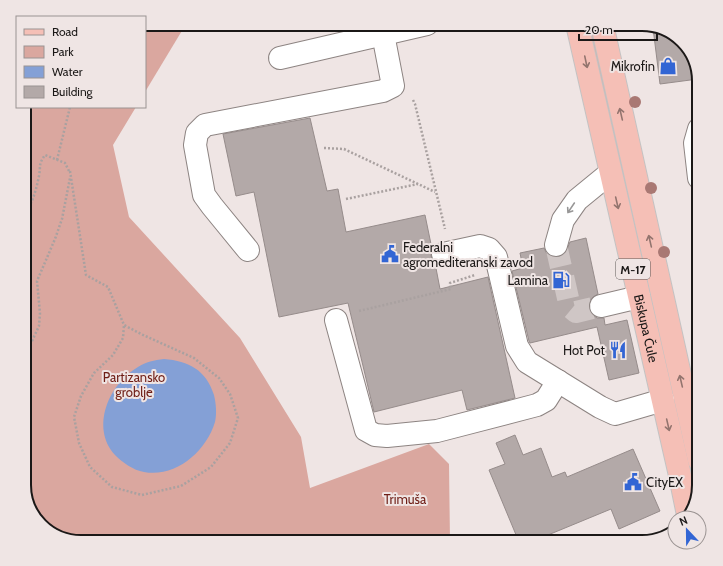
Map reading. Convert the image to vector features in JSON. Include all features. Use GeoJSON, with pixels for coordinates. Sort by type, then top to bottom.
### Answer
{"type":"FeatureCollection","features":[{"type":"Feature","properties":{"kind":"main road","name":"Biskupa Čule"},"geometry":{"type":"LineString","coordinates":[[580,31],[610,173],[686,508]]}},
{"type":"Feature","properties":{"kind":"main road","name":"Biskupa Čule"},"geometry":{"type":"LineString","coordinates":[[604,31],[692,429]]}},
{"type":"Feature","properties":{"kind":"street"},"geometry":{"type":"LineString","coordinates":[[280,58],[396,31]]}},
{"type":"Feature","properties":{"kind":"street"},"geometry":{"type":"LineString","coordinates":[[248,250],[204,195],[195,145],[197,133],[205,125],[383,91],[393,86],[383,34]]}},
{"type":"Feature","properties":{"kind":"street"},"geometry":{"type":"LineString","coordinates":[[556,245],[563,220],[577,200],[610,173]]}},
{"type":"Feature","properties":{"kind":"street"},"geometry":{"type":"LineString","coordinates":[[447,254],[480,246],[489,249],[496,257],[517,346],[527,362],[600,407],[615,414],[663,400]]}},
{"type":"Feature","properties":{"kind":"street"},"geometry":{"type":"LineString","coordinates":[[601,306],[639,297]]}},
{"type":"Feature","properties":{"kind":"street"},"geometry":{"type":"LineString","coordinates":[[336,320],[366,430],[375,435],[408,435],[437,431],[537,405],[546,400],[558,381]]}},
{"type":"Feature","properties":{"kind":"path"},"geometry":{"type":"LineString","coordinates":[[393,86],[409,94],[415,104],[436,192],[447,254]]}},
{"type":"Feature","properties":{"kind":"path"},"geometry":{"type":"LineString","coordinates":[[56,160],[70,108]]}},
{"type":"Feature","properties":{"kind":"path"},"geometry":{"type":"LineString","coordinates":[[324,148],[344,149],[436,192]]}},
{"type":"Feature","properties":{"kind":"path"},"geometry":{"type":"LineString","coordinates":[[31,204],[36,191],[40,172],[39,162],[45,155],[65,163],[70,171],[86,275],[108,287],[124,324],[123,338],[113,355],[94,373],[81,396],[74,417],[80,443],[90,467],[112,487],[142,495],[180,486],[211,467],[230,443],[238,418],[230,394],[219,378],[194,358],[141,334],[124,324]]}},
{"type":"Feature","properties":{"kind":"path"},"geometry":{"type":"LineString","coordinates":[[31,342],[39,326],[40,313],[37,281],[62,219],[70,179],[70,171]]}},
{"type":"Feature","properties":{"kind":"path"},"geometry":{"type":"LineString","coordinates":[[346,199],[418,184]]}},
{"type":"Feature","properties":{"kind":"path"},"geometry":{"type":"LineString","coordinates":[[336,320],[336,317],[451,290],[450,283],[453,281],[499,270]]}},
{"type":"Feature","properties":{"kind":"green space"},"geometry":{"type":"Polygon","coordinates":[[[146,31],[182,31],[146,90],[146,31]]]}},
{"type":"Feature","properties":{"kind":"green space"},"geometry":{"type":"Polygon","coordinates":[[[587,31],[595,31],[692,461],[692,490],[587,31]]]}},
{"type":"Feature","properties":{"kind":"green space","name":"Partizansko groblje"},"geometry":{"type":"Polygon","coordinates":[[[31,108],[135,108],[113,145],[129,217],[240,338],[301,437],[310,488],[429,444],[449,464],[450,535],[75,535],[51,525],[39,513],[31,488],[31,108]]]}},
{"type":"Feature","properties":{"kind":"water"},"geometry":{"type":"Polygon","coordinates":[[[164,359],[189,365],[201,373],[211,386],[214,395],[216,419],[211,433],[197,453],[188,460],[178,467],[167,471],[156,473],[144,472],[136,470],[121,461],[108,444],[104,432],[106,407],[111,395],[128,375],[144,364],[164,359]]]}},
{"type":"Feature","properties":{"kind":"building"},"geometry":{"type":"Polygon","coordinates":[[[654,33],[664,36],[672,41],[684,53],[691,72],[692,80],[660,84],[654,33]]]}},
{"type":"Feature","properties":{"kind":"building"},"geometry":{"type":"Polygon","coordinates":[[[310,118],[327,191],[338,189],[346,232],[425,215],[432,249],[431,256],[435,263],[440,289],[488,277],[515,398],[467,410],[462,390],[374,412],[348,303],[279,317],[254,192],[236,196],[223,134],[310,118]]]}},
{"type":"Feature","properties":{"kind":"building","name":"Lamina"},"geometry":{"type":"Polygon","coordinates":[[[586,238],[598,294],[589,302],[589,309],[597,318],[604,318],[605,325],[627,320],[639,373],[609,380],[597,327],[530,343],[529,341],[512,271],[523,268],[520,253],[544,248],[547,254],[552,257],[559,257],[565,254],[570,242],[586,238]]]}},
{"type":"Feature","properties":{"kind":"building"},"geometry":{"type":"Polygon","coordinates":[[[515,435],[523,455],[541,448],[552,477],[565,472],[567,477],[633,449],[660,511],[619,529],[611,509],[548,535],[516,535],[489,470],[505,464],[496,443],[515,435]]]}},
{"type":"Feature","properties":{"kind":"tunnel"},"geometry":{"type":"LineString","coordinates":[[556,245],[570,307],[576,312],[601,306]]}},
{"type":"Feature","properties":{"kind":"place","name":"Mikrofin"},"geometry":{"type":"Point","coordinates":[668,66]}},
{"type":"Feature","properties":{"kind":"place","name":"Federalni agromediteranski zavod"},"geometry":{"type":"Point","coordinates":[390,254]}},
{"type":"Feature","properties":{"kind":"place","name":"Lamina"},"geometry":{"type":"Point","coordinates":[561,280]}},
{"type":"Feature","properties":{"kind":"place","name":"Hot Pot"},"geometry":{"type":"Point","coordinates":[618,350]}},
{"type":"Feature","properties":{"kind":"place","name":"CityEX"},"geometry":{"type":"Point","coordinates":[633,482]}},
{"type":"Feature","properties":{"kind":"park label","name":"Trimuša"},"geometry":{"type":"Point","coordinates":[405,499]}}]}
